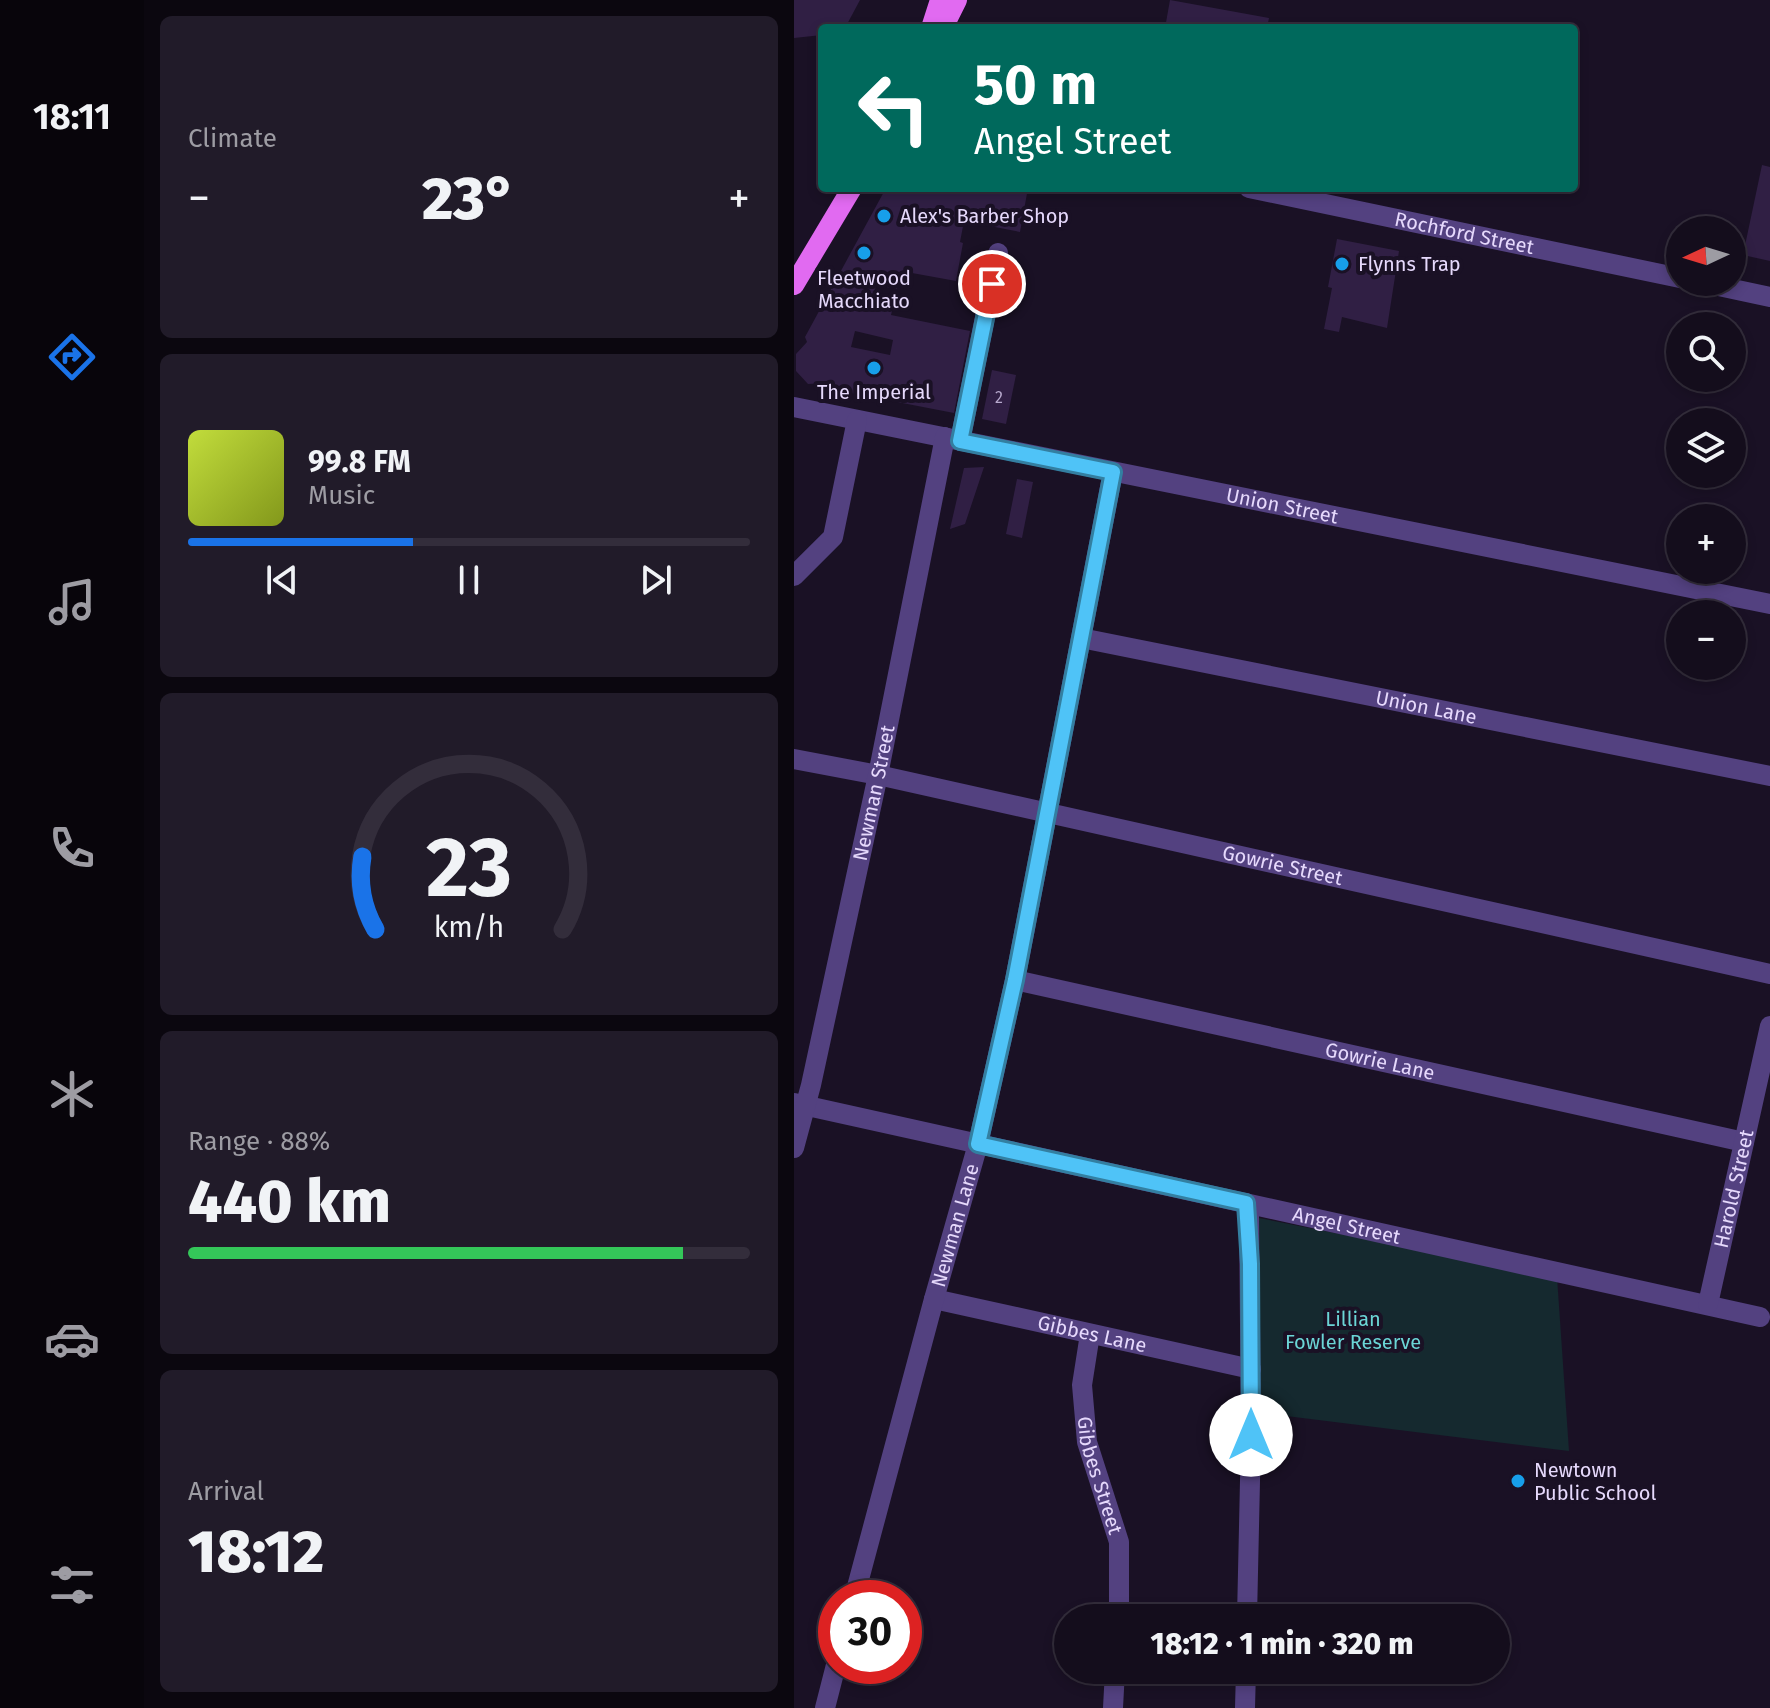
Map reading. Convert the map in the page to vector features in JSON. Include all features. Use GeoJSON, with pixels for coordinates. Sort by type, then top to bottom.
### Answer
{"type":"FeatureCollection","features":[{"type":"Feature","properties":{"kind":"main road"},"geometry":{"type":"LineString","coordinates":[[932,24],[940,0]]}},
{"type":"Feature","properties":{"kind":"main road"},"geometry":{"type":"LineString","coordinates":[[945,24],[957,0]]}},
{"type":"Feature","properties":{"kind":"main road"},"geometry":{"type":"LineString","coordinates":[[794,285],[850,192]]}},
{"type":"Feature","properties":{"kind":"street","name":"Rochford Street"},"geometry":{"type":"LineString","coordinates":[[1268,192],[1666,275]]}},
{"type":"Feature","properties":{"kind":"street","name":"Newman Street"},"geometry":{"type":"LineString","coordinates":[[794,1148],[800,1105],[878,775],[952,439],[998,253]]}},
{"type":"Feature","properties":{"kind":"street"},"geometry":{"type":"LineString","coordinates":[[1746,292],[1770,297]]}},
{"type":"Feature","properties":{"kind":"street","name":"Union Street"},"geometry":{"type":"LineString","coordinates":[[794,407],[1770,604]]}},
{"type":"Feature","properties":{"kind":"street"},"geometry":{"type":"LineString","coordinates":[[794,576],[833,537],[857,420]]}},
{"type":"Feature","properties":{"kind":"street","name":"Newman Lane"},"geometry":{"type":"LineString","coordinates":[[859,1580],[978,1144],[1015,980],[1113,472]]}},
{"type":"Feature","properties":{"kind":"street","name":"Union Lane"},"geometry":{"type":"LineString","coordinates":[[1081,638],[1770,776]]}},
{"type":"Feature","properties":{"kind":"street","name":"Gowrie Street"},"geometry":{"type":"LineString","coordinates":[[794,759],[878,775],[1770,974]]}},
{"type":"Feature","properties":{"kind":"street","name":"Gowrie Lane"},"geometry":{"type":"LineString","coordinates":[[1015,980],[1744,1142]]}},
{"type":"Feature","properties":{"kind":"street","name":"Harold Street"},"geometry":{"type":"LineString","coordinates":[[1708,1304],[1770,1026]]}},
{"type":"Feature","properties":{"kind":"street","name":"Angel Street"},"geometry":{"type":"LineString","coordinates":[[800,1105],[1760,1317]]}},
{"type":"Feature","properties":{"kind":"street"},"geometry":{"type":"LineString","coordinates":[[1246,1203],[1251,1369],[1247,1604]]}},
{"type":"Feature","properties":{"kind":"street","name":"Gibbes Lane"},"geometry":{"type":"LineString","coordinates":[[934,1299],[1251,1369]]}},
{"type":"Feature","properties":{"kind":"street","name":"Gibbes Street"},"geometry":{"type":"LineString","coordinates":[[1090,1334],[1082,1385],[1087,1442],[1119,1542],[1119,1604]]}},
{"type":"Feature","properties":{"kind":"street"},"geometry":{"type":"LineString","coordinates":[[825,1708],[831,1684]]}},
{"type":"Feature","properties":{"kind":"street"},"geometry":{"type":"LineString","coordinates":[[1113,1708],[1114,1684]]}},
{"type":"Feature","properties":{"kind":"street"},"geometry":{"type":"LineString","coordinates":[[1245,1708],[1246,1684]]}},
{"type":"Feature","properties":{"kind":"green space","name":"Lillian Fowler Reserve"},"geometry":{"type":"Polygon","coordinates":[[[1259,1218],[1557,1277],[1569,1451],[1261,1413],[1259,1218]]]}},
{"type":"Feature","properties":{"kind":"building"},"geometry":{"type":"Polygon","coordinates":[[[794,0],[860,0],[847,24],[818,24],[818,35],[794,38],[794,0]]]}},
{"type":"Feature","properties":{"kind":"building"},"geometry":{"type":"Polygon","coordinates":[[[1170,0],[1269,18],[1268,24],[1166,24],[1170,0]]]}},
{"type":"Feature","properties":{"kind":"building"},"geometry":{"type":"Polygon","coordinates":[[[1762,165],[1770,167],[1770,261],[1746,256],[1746,241],[1762,165]]]}},
{"type":"Feature","properties":{"kind":"building"},"geometry":{"type":"Polygon","coordinates":[[[884,192],[1027,192],[1020,232],[964,221],[956,281],[901,271],[897,289],[876,285],[874,294],[895,298],[891,315],[970,331],[954,413],[830,389],[825,383],[808,384],[796,371],[796,354],[807,342],[805,337],[884,192]],[[855,331],[851,347],[890,355],[893,340],[855,331]]]}},
{"type":"Feature","properties":{"kind":"building"},"geometry":{"type":"Polygon","coordinates":[[[1337,239],[1399,251],[1387,328],[1342,317],[1339,332],[1324,329],[1337,239]]]}},
{"type":"Feature","properties":{"kind":"building"},"geometry":{"type":"Polygon","coordinates":[[[992,370],[1016,375],[1006,424],[982,419],[992,370]]]}},
{"type":"Feature","properties":{"kind":"building"},"geometry":{"type":"Polygon","coordinates":[[[984,467],[965,524],[950,529],[964,468],[984,467]]]}},
{"type":"Feature","properties":{"kind":"building"},"geometry":{"type":"Polygon","coordinates":[[[1017,479],[1033,482],[1022,538],[1006,534],[1017,479]]]}},
{"type":"Feature","properties":{"kind":"place","name":"Alex's Barber Shop"},"geometry":{"type":"Point","coordinates":[884,216]}},
{"type":"Feature","properties":{"kind":"place","name":"Fleetwood Macchiato"},"geometry":{"type":"Point","coordinates":[864,253]}},
{"type":"Feature","properties":{"kind":"place","name":"Flynns Trap"},"geometry":{"type":"Point","coordinates":[1342,264]}},
{"type":"Feature","properties":{"kind":"place","name":"The Imperial"},"geometry":{"type":"Point","coordinates":[874,368]}},
{"type":"Feature","properties":{"kind":"place","name":"Newtown Public School"},"geometry":{"type":"Point","coordinates":[1518,1481]}},
{"type":"Feature","properties":{"kind":"route"},"geometry":{"type":"LineString","coordinates":[[992,284],[960,441],[1113,472],[1015,980],[978,1144],[1246,1203],[1249,1215],[1251,1435]]}}]}
